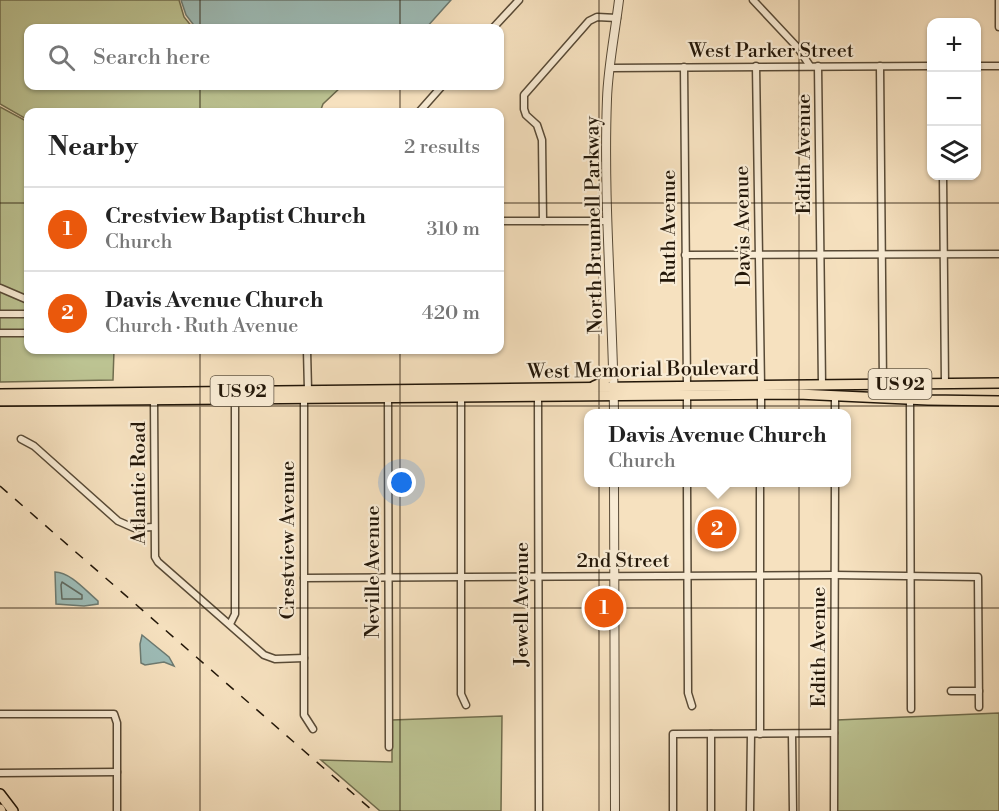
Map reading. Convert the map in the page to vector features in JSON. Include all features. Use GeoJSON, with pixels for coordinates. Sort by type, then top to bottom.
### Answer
{"type":"FeatureCollection","features":[{"type":"Feature","properties":{"kind":"main road"},"geometry":{"type":"LineString","coordinates":[[591,387],[603,382],[614,372]]}},
{"type":"Feature","properties":{"kind":"main road","name":"West Memorial Boulevard"},"geometry":{"type":"LineString","coordinates":[[687,391],[746,395],[778,386],[999,384]]}},
{"type":"Feature","properties":{"kind":"main road","name":"West Memorial Boulevard"},"geometry":{"type":"LineString","coordinates":[[306,395],[441,398],[483,389],[591,387],[614,392]]}},
{"type":"Feature","properties":{"kind":"main road","name":"West Memorial Boulevard"},"geometry":{"type":"LineString","coordinates":[[0,394],[154,396],[462,394],[538,397],[614,392],[761,390],[835,396]]}},
{"type":"Feature","properties":{"kind":"main road","name":"West Memorial Boulevard"},"geometry":{"type":"LineString","coordinates":[[0,401],[95,401],[154,396]]}},
{"type":"Feature","properties":{"kind":"main road","name":"US 92"},"geometry":{"type":"LineString","coordinates":[[835,396],[999,401]]}},
{"type":"Feature","properties":{"kind":"main road"},"geometry":{"type":"LineString","coordinates":[[0,794],[13,811]]}},
{"type":"Feature","properties":{"kind":"street"},"geometry":{"type":"LineString","coordinates":[[497,24],[519,0]]}},
{"type":"Feature","properties":{"kind":"street","name":"North Brunnell Parkway"},"geometry":{"type":"LineString","coordinates":[[614,409],[606,221],[607,97],[619,0]]}},
{"type":"Feature","properties":{"kind":"street"},"geometry":{"type":"LineString","coordinates":[[753,0],[798,48],[810,66]]}},
{"type":"Feature","properties":{"kind":"street"},"geometry":{"type":"LineString","coordinates":[[999,0],[999,27]]}},
{"type":"Feature","properties":{"kind":"street"},"geometry":{"type":"LineString","coordinates":[[543,221],[542,140],[537,125],[524,109],[524,95],[589,21],[597,17],[616,18]]}},
{"type":"Feature","properties":{"kind":"street","name":"Davis Avenue"},"geometry":{"type":"LineString","coordinates":[[756,66],[761,409]]}},
{"type":"Feature","properties":{"kind":"street","name":"Edith Avenue"},"geometry":{"type":"LineString","coordinates":[[818,66],[822,385]]}},
{"type":"Feature","properties":{"kind":"street"},"geometry":{"type":"LineString","coordinates":[[880,66],[884,384]]}},
{"type":"Feature","properties":{"kind":"street","name":"West Parker Street"},"geometry":{"type":"LineString","coordinates":[[611,68],[927,66]]}},
{"type":"Feature","properties":{"kind":"street"},"geometry":{"type":"LineString","coordinates":[[981,66],[999,66]]}},
{"type":"Feature","properties":{"kind":"street","name":"Ruth Avenue"},"geometry":{"type":"LineString","coordinates":[[684,67],[687,409]]}},
{"type":"Feature","properties":{"kind":"street"},"geometry":{"type":"LineString","coordinates":[[423,108],[438,90]]}},
{"type":"Feature","properties":{"kind":"street"},"geometry":{"type":"LineString","coordinates":[[943,180],[945,384]]}},
{"type":"Feature","properties":{"kind":"street"},"geometry":{"type":"LineString","coordinates":[[504,221],[606,221]]}},
{"type":"Feature","properties":{"kind":"street"},"geometry":{"type":"LineString","coordinates":[[685,255],[999,255]]}},
{"type":"Feature","properties":{"kind":"street"},"geometry":{"type":"LineString","coordinates":[[0,288],[24,298]]}},
{"type":"Feature","properties":{"kind":"street"},"geometry":{"type":"LineString","coordinates":[[0,314],[24,314]]}},
{"type":"Feature","properties":{"kind":"street"},"geometry":{"type":"LineString","coordinates":[[0,333],[24,333]]}},
{"type":"Feature","properties":{"kind":"street","name":"Crestview Avenue"},"geometry":{"type":"LineString","coordinates":[[307,354],[304,716],[313,729]]}},
{"type":"Feature","properties":{"kind":"street"},"geometry":{"type":"LineString","coordinates":[[462,394],[461,694],[466,705]]}},
{"type":"Feature","properties":{"kind":"street"},"geometry":{"type":"LineString","coordinates":[[230,624],[235,614],[234,395]]}},
{"type":"Feature","properties":{"kind":"street","name":"Atlantic Road"},"geometry":{"type":"LineString","coordinates":[[154,396],[154,552],[158,562],[264,655],[270,658],[304,658]]}},
{"type":"Feature","properties":{"kind":"street"},"geometry":{"type":"LineString","coordinates":[[835,396],[835,409]]}},
{"type":"Feature","properties":{"kind":"street","name":"Jewell Avenue"},"geometry":{"type":"LineString","coordinates":[[538,397],[539,811]]}},
{"type":"Feature","properties":{"kind":"street","name":"Neville Avenue"},"geometry":{"type":"LineString","coordinates":[[388,398],[389,747]]}},
{"type":"Feature","properties":{"kind":"street"},"geometry":{"type":"LineString","coordinates":[[910,400],[910,709]]}},
{"type":"Feature","properties":{"kind":"street"},"geometry":{"type":"LineString","coordinates":[[21,439],[34,446],[118,521],[134,528],[154,527]]}},
{"type":"Feature","properties":{"kind":"street"},"geometry":{"type":"LineString","coordinates":[[614,487],[615,811]]}},
{"type":"Feature","properties":{"kind":"street"},"geometry":{"type":"LineString","coordinates":[[687,487],[688,693],[692,706]]}},
{"type":"Feature","properties":{"kind":"street"},"geometry":{"type":"LineString","coordinates":[[760,487],[760,734]]}},
{"type":"Feature","properties":{"kind":"street","name":"Edith Avenue"},"geometry":{"type":"LineString","coordinates":[[834,811],[835,487]]}},
{"type":"Feature","properties":{"kind":"street","name":"2nd Street"},"geometry":{"type":"LineString","coordinates":[[304,578],[760,575],[978,577],[979,691]]}},
{"type":"Feature","properties":{"kind":"street"},"geometry":{"type":"LineString","coordinates":[[951,691],[979,691],[979,707]]}},
{"type":"Feature","properties":{"kind":"street"},"geometry":{"type":"LineString","coordinates":[[0,714],[109,713],[117,718],[117,811]]}},
{"type":"Feature","properties":{"kind":"street"},"geometry":{"type":"LineString","coordinates":[[673,811],[673,734],[834,733]]}},
{"type":"Feature","properties":{"kind":"street"},"geometry":{"type":"LineString","coordinates":[[711,734],[711,811]]}},
{"type":"Feature","properties":{"kind":"street"},"geometry":{"type":"LineString","coordinates":[[750,811],[751,734]]}},
{"type":"Feature","properties":{"kind":"street"},"geometry":{"type":"LineString","coordinates":[[792,734],[793,811]]}},
{"type":"Feature","properties":{"kind":"street"},"geometry":{"type":"LineString","coordinates":[[0,773],[117,772]]}},
{"type":"Feature","properties":{"kind":"green space"},"geometry":{"type":"Polygon","coordinates":[[[0,0],[179,0],[184,17],[190,24],[24,24],[24,90],[338,90],[322,108],[24,108],[24,118],[0,104],[0,0]]]}},
{"type":"Feature","properties":{"kind":"green space"},"geometry":{"type":"Polygon","coordinates":[[[0,107],[24,120],[24,354],[114,354],[113,380],[0,382],[0,107]]]}},
{"type":"Feature","properties":{"kind":"green space"},"geometry":{"type":"Polygon","coordinates":[[[999,713],[999,811],[837,811],[837,720],[999,713]]]}},
{"type":"Feature","properties":{"kind":"green space"},"geometry":{"type":"Polygon","coordinates":[[[502,716],[501,811],[380,811],[321,760],[392,762],[392,720],[502,716]]]}},
{"type":"Feature","properties":{"kind":"water"},"geometry":{"type":"Polygon","coordinates":[[[181,0],[451,0],[430,24],[193,24],[186,15],[181,0]]]}},
{"type":"Feature","properties":{"kind":"water"},"geometry":{"type":"Polygon","coordinates":[[[55,572],[66,575],[83,587],[98,601],[98,604],[84,606],[56,604],[55,572]]]}},
{"type":"Feature","properties":{"kind":"water"},"geometry":{"type":"Polygon","coordinates":[[[142,635],[169,657],[174,666],[164,662],[145,665],[141,663],[142,635]]]}},
{"type":"Feature","properties":{"kind":"railway"},"geometry":{"type":"LineString","coordinates":[[0,486],[373,811]]}},
{"type":"Feature","properties":{"kind":"place","name":"Davis Avenue Church"},"geometry":{"type":"Point","coordinates":[717,529]}},
{"type":"Feature","properties":{"kind":"place","name":"Crestview Baptist Church"},"geometry":{"type":"Point","coordinates":[604,608]}}]}
